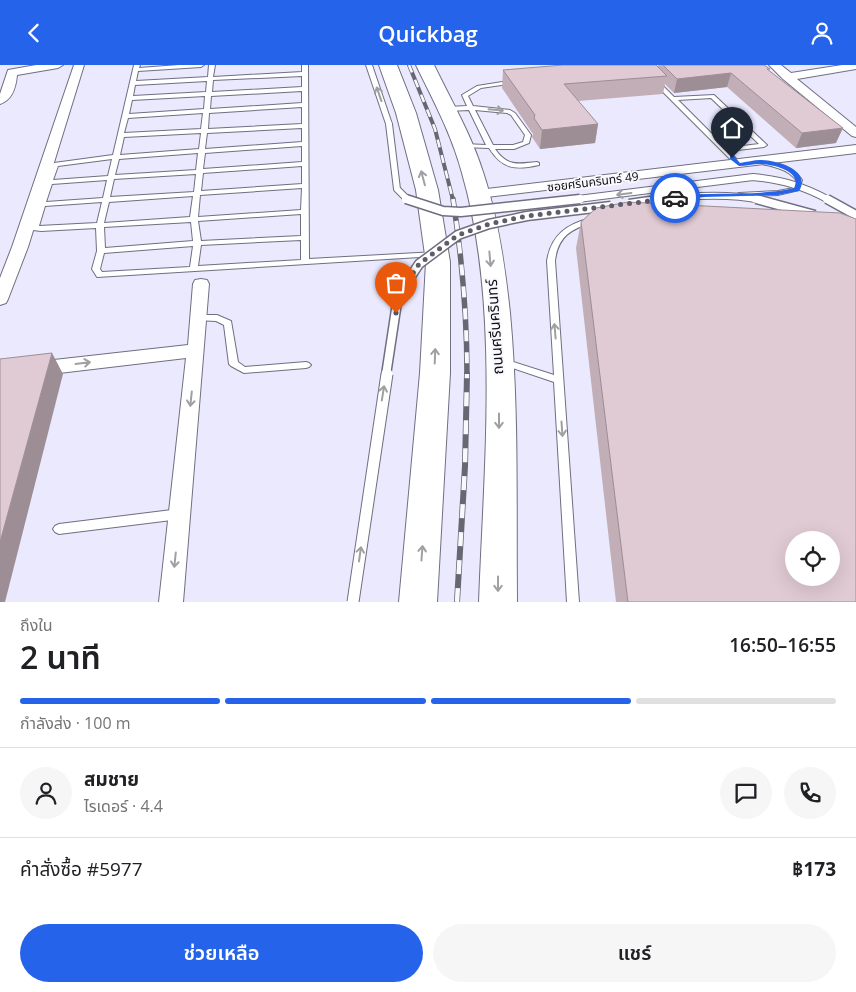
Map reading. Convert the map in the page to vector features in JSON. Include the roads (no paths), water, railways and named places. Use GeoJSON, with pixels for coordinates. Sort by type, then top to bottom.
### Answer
{"type":"FeatureCollection","features":[{"type":"Feature","properties":{"kind":"main road"},"geometry":{"type":"LineString","coordinates":[[388,65],[406,113],[427,190],[437,254],[435,373],[418,602]]}},
{"type":"Feature","properties":{"kind":"main road","name":"ถนนศรีนครินทร์"},"geometry":{"type":"LineString","coordinates":[[424,65],[459,109],[463,146],[478,194],[489,249],[499,360],[498,602]]}},
{"type":"Feature","properties":{"kind":"street"},"geometry":{"type":"LineString","coordinates":[[0,74],[58,65]]}},
{"type":"Feature","properties":{"kind":"street"},"geometry":{"type":"LineString","coordinates":[[0,299],[20,247],[79,65]]}},
{"type":"Feature","properties":{"kind":"street"},"geometry":{"type":"LineString","coordinates":[[774,65],[856,133]]}},
{"type":"Feature","properties":{"kind":"street"},"geometry":{"type":"LineString","coordinates":[[787,77],[856,66]]}},
{"type":"Feature","properties":{"kind":"street"},"geometry":{"type":"LineString","coordinates":[[0,100],[5,97],[11,82],[12,72]]}},
{"type":"Feature","properties":{"kind":"street","name":"ซอยศรีนครินทร์ 49"},"geometry":{"type":"LineString","coordinates":[[478,194],[855,150]]}},
{"type":"Feature","properties":{"kind":"street"},"geometry":{"type":"LineString","coordinates":[[171,602],[196,350],[198,276]]}},
{"type":"Feature","properties":{"kind":"street"},"geometry":{"type":"LineString","coordinates":[[0,373],[196,350]]}},
{"type":"Feature","properties":{"kind":"lane"},"geometry":{"type":"LineString","coordinates":[[201,65],[136,67],[100,225],[101,251],[96,269],[100,275],[198,276],[305,261],[437,254]]}},
{"type":"Feature","properties":{"kind":"lane"},"geometry":{"type":"LineString","coordinates":[[198,276],[194,217],[212,65]]}},
{"type":"Feature","properties":{"kind":"lane"},"geometry":{"type":"LineString","coordinates":[[305,65],[305,261]]}},
{"type":"Feature","properties":{"kind":"lane"},"geometry":{"type":"LineString","coordinates":[[369,65],[389,124],[397,189],[406,199],[414,203],[443,211],[461,211],[522,206],[752,177],[780,180],[807,188],[856,215]]}},
{"type":"Feature","properties":{"kind":"lane"},"geometry":{"type":"LineString","coordinates":[[132,83],[305,74]]}},
{"type":"Feature","properties":{"kind":"lane"},"geometry":{"type":"LineString","coordinates":[[650,75],[739,165]]}},
{"type":"Feature","properties":{"kind":"lane"},"geometry":{"type":"LineString","coordinates":[[459,109],[465,95],[479,87],[525,81]]}},
{"type":"Feature","properties":{"kind":"lane"},"geometry":{"type":"LineString","coordinates":[[129,99],[304,89]]}},
{"type":"Feature","properties":{"kind":"lane"},"geometry":{"type":"LineString","coordinates":[[673,99],[712,96],[764,145],[724,149]]}},
{"type":"Feature","properties":{"kind":"lane"},"geometry":{"type":"LineString","coordinates":[[125,116],[304,105]]}},
{"type":"Feature","properties":{"kind":"lane"},"geometry":{"type":"LineString","coordinates":[[459,109],[508,111],[528,135],[526,143],[514,147],[463,146]]}},
{"type":"Feature","properties":{"kind":"lane"},"geometry":{"type":"LineString","coordinates":[[459,109],[491,146],[502,162],[514,166],[538,164]]}},
{"type":"Feature","properties":{"kind":"lane"},"geometry":{"type":"LineString","coordinates":[[120,135],[305,126]]}},
{"type":"Feature","properties":{"kind":"lane"},"geometry":{"type":"LineString","coordinates":[[305,144],[202,150],[56,164],[35,225],[36,228],[100,225],[194,217],[305,212]]}},
{"type":"Feature","properties":{"kind":"lane"},"geometry":{"type":"LineString","coordinates":[[353,602],[398,296],[419,264],[458,235],[489,224],[527,216],[704,195],[778,193],[797,189],[799,180],[793,172],[780,166],[761,162]]}},
{"type":"Feature","properties":{"kind":"lane"},"geometry":{"type":"LineString","coordinates":[[49,182],[305,164]]}},
{"type":"Feature","properties":{"kind":"lane"},"geometry":{"type":"LineString","coordinates":[[42,204],[305,187]]}},
{"type":"Feature","properties":{"kind":"lane"},"geometry":{"type":"LineString","coordinates":[[734,195],[776,201],[824,219]]}},
{"type":"Feature","properties":{"kind":"lane"},"geometry":{"type":"LineString","coordinates":[[574,602],[551,282],[551,251],[559,237],[571,227],[581,222],[598,218]]}},
{"type":"Feature","properties":{"kind":"lane"},"geometry":{"type":"LineString","coordinates":[[101,251],[197,243],[305,238]]}},
{"type":"Feature","properties":{"kind":"lane"},"geometry":{"type":"LineString","coordinates":[[198,318],[217,318],[228,323],[234,364],[239,369],[306,365]]}},
{"type":"Feature","properties":{"kind":"lane"},"geometry":{"type":"LineString","coordinates":[[499,360],[559,380]]}},
{"type":"Feature","properties":{"kind":"lane"},"geometry":{"type":"LineString","coordinates":[[58,529],[180,514]]}},
{"type":"Feature","properties":{"kind":"railway"},"geometry":{"type":"LineString","coordinates":[[409,65],[435,129],[453,200]]}},
{"type":"Feature","properties":{"kind":"railway"},"geometry":{"type":"LineString","coordinates":[[453,199],[463,287],[467,375]]}},
{"type":"Feature","properties":{"kind":"railway"},"geometry":{"type":"LineString","coordinates":[[457,602],[465,466],[467,375]]}}]}
